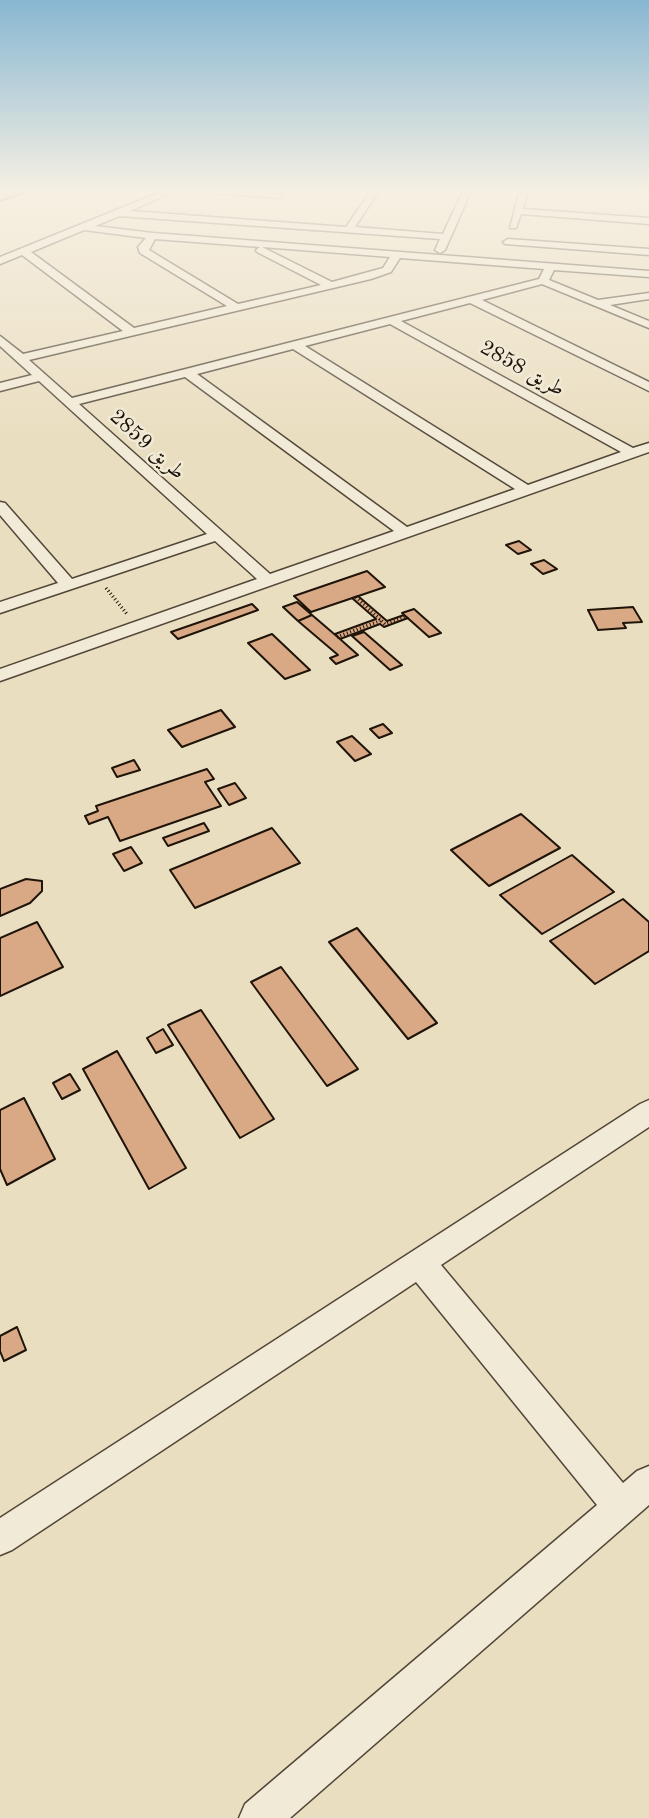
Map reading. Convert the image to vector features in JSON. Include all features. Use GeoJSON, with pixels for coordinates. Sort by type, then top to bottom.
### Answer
{"type":"FeatureCollection","features":[{"type":"Feature","properties":{"kind":"street"},"geometry":{"type":"LineString","coordinates":[[53,274],[132,332]]}},
{"type":"Feature","properties":{"kind":"street"},"geometry":{"type":"LineString","coordinates":[[182,274],[236,307]]}},
{"type":"Feature","properties":{"kind":"street"},"geometry":{"type":"LineString","coordinates":[[308,274],[330,285]]}},
{"type":"Feature","properties":{"kind":"street"},"geometry":{"type":"LineString","coordinates":[[21,358],[378,274]]}},
{"type":"Feature","properties":{"kind":"street"},"geometry":{"type":"LineString","coordinates":[[543,281],[547,274]]}},
{"type":"Feature","properties":{"kind":"street"},"geometry":{"type":"LineString","coordinates":[[69,402],[543,281],[649,325]]}},
{"type":"Feature","properties":{"kind":"street"},"geometry":{"type":"LineString","coordinates":[[600,303],[649,296]]}},
{"type":"Feature","properties":{"kind":"street"},"geometry":{"type":"LineString","coordinates":[[473,300],[649,387]]}},
{"type":"Feature","properties":{"kind":"street","name":"طريق 2858"},"geometry":{"type":"LineString","coordinates":[[391,320],[632,453]]}},
{"type":"Feature","properties":{"kind":"street","name":"طريق 2859"},"geometry":{"type":"LineString","coordinates":[[0,340],[267,580]]}},
{"type":"Feature","properties":{"kind":"street"},"geometry":{"type":"LineString","coordinates":[[295,345],[526,489]]}},
{"type":"Feature","properties":{"kind":"street"},"geometry":{"type":"LineString","coordinates":[[188,373],[406,533]]}},
{"type":"Feature","properties":{"kind":"street"},"geometry":{"type":"LineString","coordinates":[[0,387],[41,377]]}},
{"type":"Feature","properties":{"kind":"street"},"geometry":{"type":"LineString","coordinates":[[0,676],[649,447]]}},
{"type":"Feature","properties":{"kind":"street"},"geometry":{"type":"LineString","coordinates":[[0,506],[69,586]]}},
{"type":"Feature","properties":{"kind":"street"},"geometry":{"type":"LineString","coordinates":[[0,608],[216,536]]}},
{"type":"Feature","properties":{"kind":"street"},"geometry":{"type":"LineString","coordinates":[[0,1538],[649,1112]]}},
{"type":"Feature","properties":{"kind":"street"},"geometry":{"type":"LineString","coordinates":[[420,1262],[621,1507]]}},
{"type":"Feature","properties":{"kind":"street"},"geometry":{"type":"LineString","coordinates":[[259,1818],[649,1483]]}},
{"type":"Feature","properties":{"kind":"path"},"geometry":{"type":"LineString","coordinates":[[96,576],[137,626]]}},
{"type":"Feature","properties":{"kind":"path"},"geometry":{"type":"LineString","coordinates":[[356,597],[386,624],[406,616]]}},
{"type":"Feature","properties":{"kind":"path"},"geometry":{"type":"LineString","coordinates":[[337,637],[382,620]]}},
{"type":"Feature","properties":{"kind":"building"},"geometry":{"type":"Polygon","coordinates":[[[519,541],[531,550],[518,554],[506,545],[519,541]]]}},
{"type":"Feature","properties":{"kind":"building"},"geometry":{"type":"Polygon","coordinates":[[[544,560],[557,569],[543,574],[531,564],[544,560]]]}},
{"type":"Feature","properties":{"kind":"building"},"geometry":{"type":"Polygon","coordinates":[[[367,571],[385,587],[311,612],[294,596],[367,571]]]}},
{"type":"Feature","properties":{"kind":"building"},"geometry":{"type":"Polygon","coordinates":[[[358,596],[387,621],[404,615],[408,618],[384,627],[380,624],[340,639],[335,634],[376,619],[352,598],[358,596]]]}},
{"type":"Feature","properties":{"kind":"building"},"geometry":{"type":"Polygon","coordinates":[[[297,602],[312,615],[298,621],[283,607],[297,602]]]}},
{"type":"Feature","properties":{"kind":"building"},"geometry":{"type":"Polygon","coordinates":[[[252,604],[258,610],[178,639],[171,632],[252,604]]]}},
{"type":"Feature","properties":{"kind":"building"},"geometry":{"type":"Polygon","coordinates":[[[633,607],[642,622],[623,623],[626,628],[598,630],[588,610],[633,607]]]}},
{"type":"Feature","properties":{"kind":"building"},"geometry":{"type":"Polygon","coordinates":[[[414,609],[441,633],[429,637],[402,613],[414,609]]]}},
{"type":"Feature","properties":{"kind":"building"},"geometry":{"type":"Polygon","coordinates":[[[312,615],[358,655],[336,664],[330,658],[338,655],[298,621],[312,615]]]}},
{"type":"Feature","properties":{"kind":"building"},"geometry":{"type":"Polygon","coordinates":[[[364,632],[402,665],[390,670],[352,636],[364,632]]]}},
{"type":"Feature","properties":{"kind":"building"},"geometry":{"type":"Polygon","coordinates":[[[272,634],[310,670],[285,679],[248,643],[272,634]]]}},
{"type":"Feature","properties":{"kind":"building"},"geometry":{"type":"Polygon","coordinates":[[[221,710],[235,727],[182,747],[168,730],[221,710]]]}},
{"type":"Feature","properties":{"kind":"building"},"geometry":{"type":"Polygon","coordinates":[[[383,724],[392,733],[379,738],[370,729],[383,724]]]}},
{"type":"Feature","properties":{"kind":"building"},"geometry":{"type":"Polygon","coordinates":[[[352,736],[371,754],[355,761],[337,742],[352,736]]]}},
{"type":"Feature","properties":{"kind":"building"},"geometry":{"type":"Polygon","coordinates":[[[134,760],[140,770],[117,777],[112,768],[134,760]]]}},
{"type":"Feature","properties":{"kind":"building"},"geometry":{"type":"Polygon","coordinates":[[[207,769],[214,779],[205,782],[221,806],[120,841],[108,817],[89,824],[85,816],[98,811],[96,806],[207,769]]]}},
{"type":"Feature","properties":{"kind":"building"},"geometry":{"type":"Polygon","coordinates":[[[235,783],[246,798],[229,805],[218,789],[235,783]]]}},
{"type":"Feature","properties":{"kind":"building"},"geometry":{"type":"Polygon","coordinates":[[[521,814],[560,848],[489,886],[451,850],[521,814]]]}},
{"type":"Feature","properties":{"kind":"building"},"geometry":{"type":"Polygon","coordinates":[[[204,823],[209,831],[168,846],[163,838],[204,823]]]}},
{"type":"Feature","properties":{"kind":"building"},"geometry":{"type":"Polygon","coordinates":[[[272,828],[300,863],[195,908],[170,870],[272,828]]]}},
{"type":"Feature","properties":{"kind":"building"},"geometry":{"type":"Polygon","coordinates":[[[131,847],[142,863],[124,871],[113,854],[131,847]]]}},
{"type":"Feature","properties":{"kind":"building"},"geometry":{"type":"Polygon","coordinates":[[[572,855],[614,892],[542,934],[500,895],[572,855]]]}},
{"type":"Feature","properties":{"kind":"building"},"geometry":{"type":"Polygon","coordinates":[[[26,879],[42,881],[42,891],[30,903],[0,916],[0,889],[26,879]]]}},
{"type":"Feature","properties":{"kind":"building"},"geometry":{"type":"Polygon","coordinates":[[[623,899],[649,922],[649,951],[595,984],[550,941],[623,899]]]}},
{"type":"Feature","properties":{"kind":"building"},"geometry":{"type":"Polygon","coordinates":[[[37,922],[63,967],[0,996],[0,938],[37,922]]]}},
{"type":"Feature","properties":{"kind":"building"},"geometry":{"type":"Polygon","coordinates":[[[357,928],[437,1023],[408,1039],[329,942],[357,928]]]}},
{"type":"Feature","properties":{"kind":"building"},"geometry":{"type":"Polygon","coordinates":[[[281,967],[358,1069],[327,1086],[251,982],[281,967]]]}},
{"type":"Feature","properties":{"kind":"building"},"geometry":{"type":"Polygon","coordinates":[[[201,1010],[274,1119],[240,1138],[168,1025],[201,1010]]]}},
{"type":"Feature","properties":{"kind":"building"},"geometry":{"type":"Polygon","coordinates":[[[163,1029],[173,1045],[156,1053],[147,1038],[163,1029]]]}},
{"type":"Feature","properties":{"kind":"building"},"geometry":{"type":"Polygon","coordinates":[[[117,1051],[186,1168],[149,1189],[83,1069],[117,1051]]]}},
{"type":"Feature","properties":{"kind":"building"},"geometry":{"type":"Polygon","coordinates":[[[70,1074],[80,1090],[62,1099],[53,1083],[70,1074]]]}},
{"type":"Feature","properties":{"kind":"building"},"geometry":{"type":"Polygon","coordinates":[[[24,1098],[55,1159],[7,1185],[0,1169],[0,1110],[24,1098]]]}},
{"type":"Feature","properties":{"kind":"building"},"geometry":{"type":"Polygon","coordinates":[[[17,1327],[26,1350],[4,1361],[0,1351],[0,1336],[17,1327]]]}}]}
